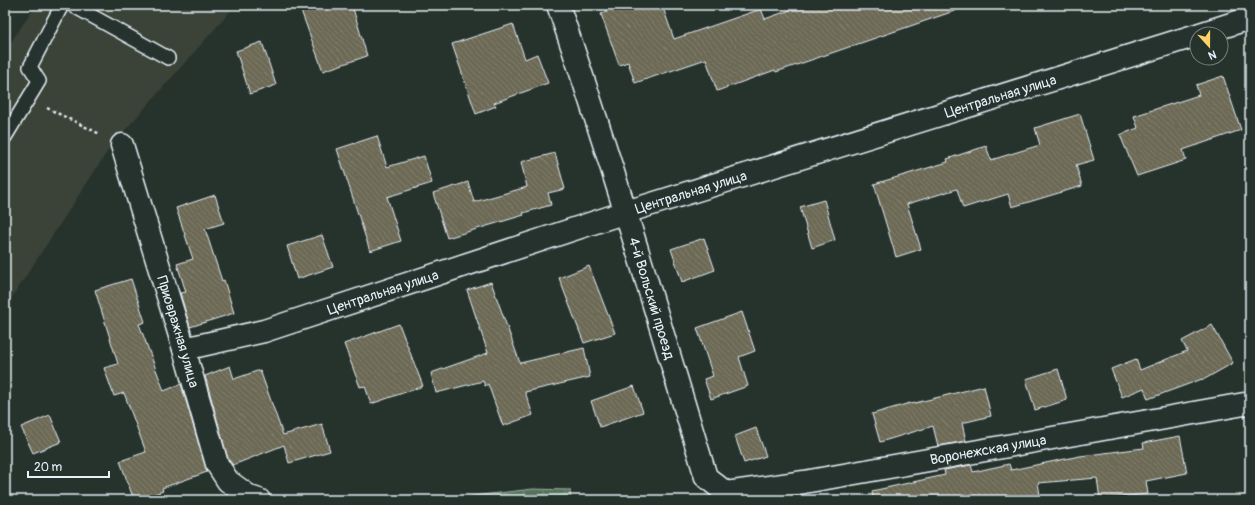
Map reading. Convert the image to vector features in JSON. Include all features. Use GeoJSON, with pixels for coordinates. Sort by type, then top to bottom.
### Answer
{"type":"FeatureCollection","features":[{"type":"Feature","properties":{"kind":"street","name":"4-й Вольский проезд"},"geometry":{"type":"LineString","coordinates":[[558,5],[584,79],[626,212],[706,477],[726,493]]}},
{"type":"Feature","properties":{"kind":"street","name":"Центральная улица"},"geometry":{"type":"LineString","coordinates":[[1224,26],[1250,18]]}},
{"type":"Feature","properties":{"kind":"street","name":"Центральная улица"},"geometry":{"type":"LineString","coordinates":[[184,349],[264,331],[626,212],[1189,37]]}},
{"type":"Feature","properties":{"kind":"street","name":"Приовражная улица"},"geometry":{"type":"LineString","coordinates":[[122,145],[217,464],[228,481],[250,497],[259,500]]}},
{"type":"Feature","properties":{"kind":"street","name":"Воронежская улица"},"geometry":{"type":"LineString","coordinates":[[726,493],[812,480],[1250,403]]}},
{"type":"Feature","properties":{"kind":"lane"},"geometry":{"type":"LineString","coordinates":[[5,137],[39,81],[30,67],[62,5]]}},
{"type":"Feature","properties":{"kind":"lane"},"geometry":{"type":"LineString","coordinates":[[72,5],[168,58]]}},
{"type":"Feature","properties":{"kind":"path"},"geometry":{"type":"LineString","coordinates":[[5,87],[122,145]]}},
{"type":"Feature","properties":{"kind":"shaded area"},"geometry":{"type":"Polygon","coordinates":[[[36,5],[236,5],[111,146],[5,308],[5,51],[36,5]]]}},
{"type":"Feature","properties":{"kind":"green space"},"geometry":{"type":"Polygon","coordinates":[[[533,489],[570,490],[571,500],[453,500],[473,496],[533,489]]]}},
{"type":"Feature","properties":{"kind":"building"},"geometry":{"type":"Polygon","coordinates":[[[299,5],[352,5],[367,56],[323,71],[299,5]]]}},
{"type":"Feature","properties":{"kind":"building"},"geometry":{"type":"Polygon","coordinates":[[[604,5],[662,5],[674,39],[761,9],[765,19],[804,5],[963,5],[963,8],[776,72],[775,70],[717,91],[706,59],[635,83],[628,62],[619,65],[601,14],[607,12],[604,5]]]}},
{"type":"Feature","properties":{"kind":"building"},"geometry":{"type":"Polygon","coordinates":[[[513,24],[525,59],[537,54],[548,83],[494,103],[496,106],[476,114],[452,44],[513,24]]]}},
{"type":"Feature","properties":{"kind":"building"},"geometry":{"type":"Polygon","coordinates":[[[262,42],[276,85],[250,94],[236,51],[262,42]]]}},
{"type":"Feature","properties":{"kind":"building"},"geometry":{"type":"Polygon","coordinates":[[[1223,76],[1241,130],[1183,150],[1186,160],[1137,176],[1120,135],[1138,128],[1134,116],[1199,95],[1196,85],[1223,76]]]}},
{"type":"Feature","properties":{"kind":"building"},"geometry":{"type":"Polygon","coordinates":[[[1080,114],[1094,160],[1076,165],[1082,186],[1012,207],[1008,194],[963,208],[957,189],[907,204],[921,249],[896,257],[874,184],[948,162],[947,159],[986,146],[991,160],[1040,145],[1035,128],[1080,114]]]}},
{"type":"Feature","properties":{"kind":"building"},"geometry":{"type":"Polygon","coordinates":[[[377,136],[387,167],[424,156],[432,183],[387,197],[401,241],[370,251],[337,149],[377,136]]]}},
{"type":"Feature","properties":{"kind":"building"},"geometry":{"type":"Polygon","coordinates":[[[555,153],[565,189],[548,193],[551,205],[523,213],[524,215],[447,238],[433,193],[468,182],[474,202],[527,187],[521,162],[555,153]]]}},
{"type":"Feature","properties":{"kind":"building"},"geometry":{"type":"Polygon","coordinates":[[[215,195],[224,223],[205,229],[222,281],[224,280],[234,313],[190,327],[180,293],[186,292],[177,264],[193,259],[176,208],[215,195]]]}},
{"type":"Feature","properties":{"kind":"building"},"geometry":{"type":"Polygon","coordinates":[[[824,200],[835,240],[812,248],[800,207],[824,200]]]}},
{"type":"Feature","properties":{"kind":"building"},"geometry":{"type":"Polygon","coordinates":[[[322,235],[333,267],[297,279],[287,246],[322,235]]]}},
{"type":"Feature","properties":{"kind":"building"},"geometry":{"type":"Polygon","coordinates":[[[704,238],[715,270],[682,282],[671,249],[704,238]]]}},
{"type":"Feature","properties":{"kind":"building"},"geometry":{"type":"Polygon","coordinates":[[[589,266],[615,333],[584,343],[559,278],[589,266]]]}},
{"type":"Feature","properties":{"kind":"building"},"geometry":{"type":"Polygon","coordinates":[[[131,279],[145,322],[139,324],[164,391],[181,384],[207,472],[162,488],[163,491],[138,500],[134,500],[120,461],[146,452],[124,393],[114,396],[104,368],[118,364],[95,290],[131,279]]]}},
{"type":"Feature","properties":{"kind":"building"},"geometry":{"type":"Polygon","coordinates":[[[491,282],[520,363],[584,348],[590,377],[525,392],[533,415],[503,426],[488,384],[485,386],[483,381],[436,393],[431,373],[488,353],[467,290],[491,282]]]}},
{"type":"Feature","properties":{"kind":"building"},"geometry":{"type":"Polygon","coordinates":[[[742,312],[755,351],[739,357],[748,386],[711,399],[704,379],[713,376],[697,328],[742,312]]]}},
{"type":"Feature","properties":{"kind":"building"},"geometry":{"type":"Polygon","coordinates":[[[399,324],[423,386],[371,404],[365,386],[360,387],[344,344],[399,324]]]}},
{"type":"Feature","properties":{"kind":"building"},"geometry":{"type":"Polygon","coordinates":[[[1212,325],[1233,363],[1203,380],[1202,379],[1148,399],[1144,388],[1122,397],[1111,369],[1136,359],[1140,370],[1187,351],[1182,341],[1212,325]]]}},
{"type":"Feature","properties":{"kind":"building"},"geometry":{"type":"Polygon","coordinates":[[[230,366],[234,379],[260,370],[283,435],[322,424],[330,451],[289,463],[284,445],[233,465],[228,459],[205,376],[230,366]]]}},
{"type":"Feature","properties":{"kind":"building"},"geometry":{"type":"Polygon","coordinates":[[[1058,369],[1067,400],[1035,410],[1026,379],[1058,369]]]}},
{"type":"Feature","properties":{"kind":"building"},"geometry":{"type":"Polygon","coordinates":[[[634,386],[643,412],[600,427],[591,401],[634,386]]]}},
{"type":"Feature","properties":{"kind":"building"},"geometry":{"type":"Polygon","coordinates":[[[984,386],[991,416],[962,423],[966,441],[938,446],[933,426],[880,442],[872,414],[910,403],[984,386]]]}},
{"type":"Feature","properties":{"kind":"building"},"geometry":{"type":"Polygon","coordinates":[[[50,415],[61,442],[33,453],[21,427],[50,415]]]}},
{"type":"Feature","properties":{"kind":"building"},"geometry":{"type":"Polygon","coordinates":[[[756,428],[766,456],[744,463],[735,436],[756,428]]]}},
{"type":"Feature","properties":{"kind":"building"},"geometry":{"type":"Polygon","coordinates":[[[1180,436],[1187,473],[1146,481],[1148,494],[1100,499],[1097,478],[1038,483],[1040,495],[1018,500],[873,500],[872,491],[945,475],[944,470],[971,465],[973,472],[1009,464],[1011,470],[1080,456],[1144,448],[1143,443],[1180,436]]]}}]}
